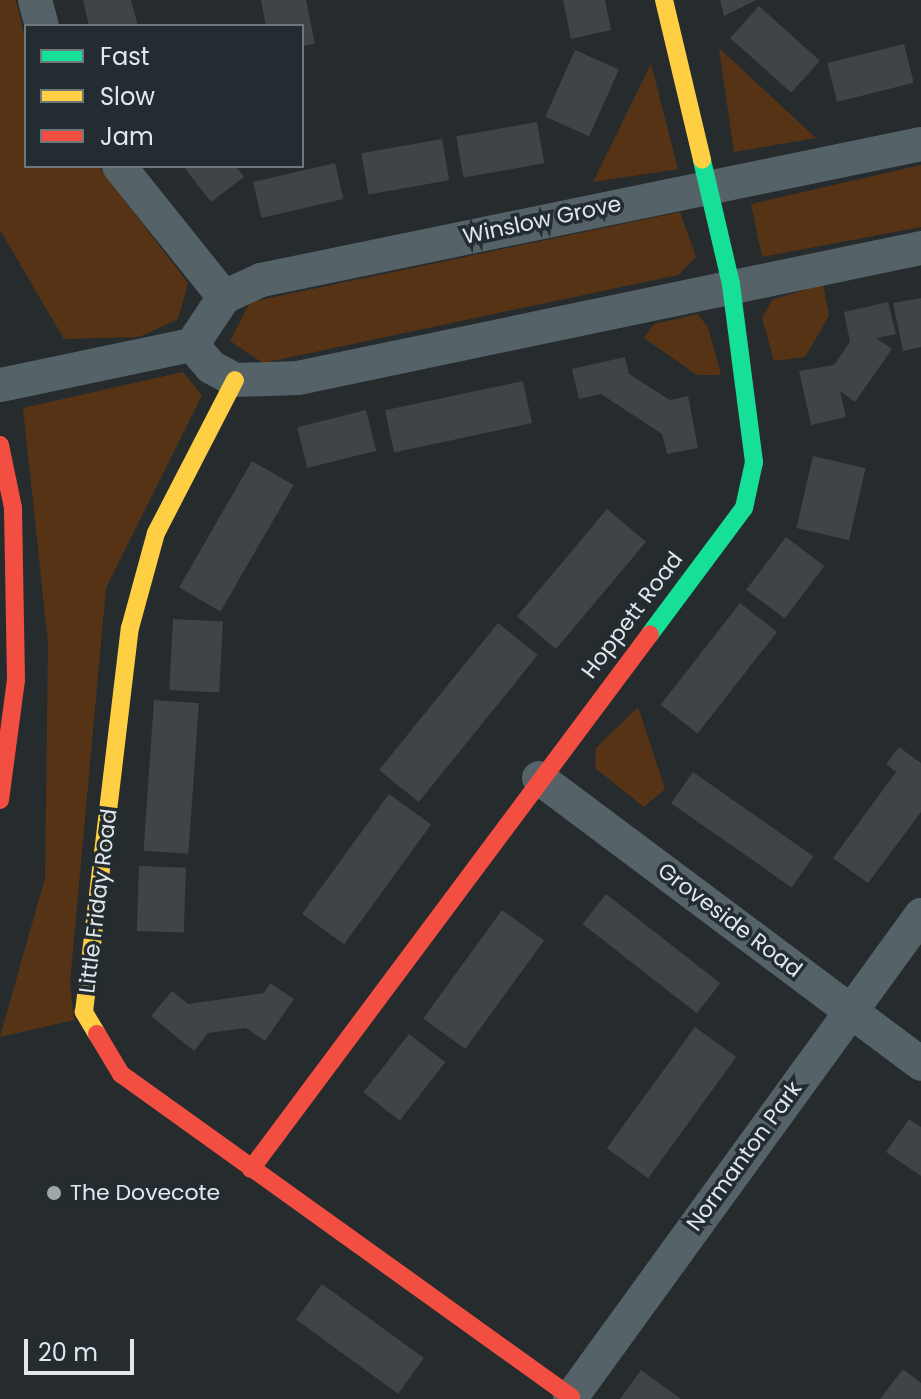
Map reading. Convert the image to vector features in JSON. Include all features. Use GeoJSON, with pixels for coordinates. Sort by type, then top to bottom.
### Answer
{"type":"FeatureCollection","features":[{"type":"Feature","properties":{"kind":"street"},"geometry":{"type":"LineString","coordinates":[[35,0],[41,24]]}},
{"type":"Feature","properties":{"kind":"street","name":"Hoppett Road"},"geometry":{"type":"LineString","coordinates":[[251,1169],[539,778],[744,508],[754,462],[731,284],[705,185],[664,0]]}},
{"type":"Feature","properties":{"kind":"street","name":"Winslow Grove"},"geometry":{"type":"LineString","coordinates":[[224,297],[261,280],[705,185],[921,144]]}},
{"type":"Feature","properties":{"kind":"street"},"geometry":{"type":"LineString","coordinates":[[0,385],[192,345],[224,297],[121,168]]}},
{"type":"Feature","properties":{"kind":"street"},"geometry":{"type":"LineString","coordinates":[[192,345],[211,367],[235,380],[298,378],[731,284],[921,248]]}},
{"type":"Feature","properties":{"kind":"street","name":"Little Friday Road"},"geometry":{"type":"LineString","coordinates":[[235,380],[156,533],[130,628],[84,1012],[121,1074],[570,1398]]}},
{"type":"Feature","properties":{"kind":"street"},"geometry":{"type":"LineString","coordinates":[[0,445],[13,508],[16,680],[0,800]]}},
{"type":"Feature","properties":{"kind":"street","name":"Groveside Road"},"geometry":{"type":"LineString","coordinates":[[539,778],[921,1064]]}},
{"type":"Feature","properties":{"kind":"street","name":"Normanton Park"},"geometry":{"type":"LineString","coordinates":[[570,1398],[849,1009],[921,915]]}},
{"type":"Feature","properties":{"kind":"shaded area"},"geometry":{"type":"Polygon","coordinates":[[[0,0],[16,0],[24,34],[24,168],[100,168],[188,283],[178,319],[139,337],[64,339],[0,230],[0,0]]]}},
{"type":"Feature","properties":{"kind":"shaded area"},"geometry":{"type":"Polygon","coordinates":[[[719,48],[816,138],[734,152],[719,48]]]}},
{"type":"Feature","properties":{"kind":"shaded area"},"geometry":{"type":"Polygon","coordinates":[[[651,64],[678,169],[593,182],[651,64]]]}},
{"type":"Feature","properties":{"kind":"shaded area"},"geometry":{"type":"Polygon","coordinates":[[[921,165],[921,227],[762,257],[751,204],[921,165]]]}},
{"type":"Feature","properties":{"kind":"shaded area"},"geometry":{"type":"Polygon","coordinates":[[[680,212],[696,257],[678,275],[263,363],[230,341],[250,302],[680,212]]]}},
{"type":"Feature","properties":{"kind":"shaded area"},"geometry":{"type":"Polygon","coordinates":[[[823,284],[829,316],[805,357],[774,361],[762,318],[772,300],[823,284]]]}},
{"type":"Feature","properties":{"kind":"shaded area"},"geometry":{"type":"Polygon","coordinates":[[[698,314],[708,328],[721,375],[697,375],[644,338],[654,324],[698,314]]]}},
{"type":"Feature","properties":{"kind":"shaded area"},"geometry":{"type":"Polygon","coordinates":[[[183,372],[202,395],[106,588],[70,983],[74,1020],[0,1037],[45,878],[48,643],[23,408],[183,372]]]}},
{"type":"Feature","properties":{"kind":"shaded area"},"geometry":{"type":"Polygon","coordinates":[[[638,707],[665,789],[644,807],[595,768],[596,748],[638,707]]]}},
{"type":"Feature","properties":{"kind":"building"},"geometry":{"type":"Polygon","coordinates":[[[83,0],[131,0],[137,24],[89,24],[83,0]]]}},
{"type":"Feature","properties":{"kind":"building"},"geometry":{"type":"Polygon","coordinates":[[[261,0],[306,0],[315,44],[304,46],[304,24],[266,24],[261,0]]]}},
{"type":"Feature","properties":{"kind":"building"},"geometry":{"type":"Polygon","coordinates":[[[563,0],[605,0],[611,30],[571,39],[563,0]]]}},
{"type":"Feature","properties":{"kind":"building"},"geometry":{"type":"Polygon","coordinates":[[[720,0],[756,0],[724,16],[720,0]]]}},
{"type":"Feature","properties":{"kind":"building"},"geometry":{"type":"Polygon","coordinates":[[[759,6],[820,61],[791,93],[730,38],[759,6]]]}},
{"type":"Feature","properties":{"kind":"building"},"geometry":{"type":"Polygon","coordinates":[[[904,44],[914,83],[837,102],[827,63],[904,44]]]}},
{"type":"Feature","properties":{"kind":"building"},"geometry":{"type":"Polygon","coordinates":[[[575,50],[619,70],[589,136],[545,117],[575,50]]]}},
{"type":"Feature","properties":{"kind":"building"},"geometry":{"type":"Polygon","coordinates":[[[537,122],[544,163],[464,178],[456,136],[537,122]]]}},
{"type":"Feature","properties":{"kind":"building"},"geometry":{"type":"Polygon","coordinates":[[[442,139],[449,180],[369,195],[361,153],[442,139]]]}},
{"type":"Feature","properties":{"kind":"building"},"geometry":{"type":"Polygon","coordinates":[[[335,163],[343,199],[261,218],[253,182],[335,163]]]}},
{"type":"Feature","properties":{"kind":"building"},"geometry":{"type":"Polygon","coordinates":[[[185,168],[237,168],[244,177],[211,202],[185,168]]]}},
{"type":"Feature","properties":{"kind":"building"},"geometry":{"type":"Polygon","coordinates":[[[921,298],[921,347],[903,351],[893,303],[921,298]]]}},
{"type":"Feature","properties":{"kind":"building"},"geometry":{"type":"Polygon","coordinates":[[[888,302],[896,334],[876,338],[892,349],[855,402],[840,391],[846,417],[811,425],[799,371],[834,365],[850,342],[844,312],[888,302]]]}},
{"type":"Feature","properties":{"kind":"building"},"geometry":{"type":"Polygon","coordinates":[[[625,357],[629,374],[670,400],[688,396],[698,448],[667,454],[662,434],[601,394],[579,399],[572,369],[625,357]]]}},
{"type":"Feature","properties":{"kind":"building"},"geometry":{"type":"Polygon","coordinates":[[[523,381],[532,423],[394,452],[385,410],[523,381]]]}},
{"type":"Feature","properties":{"kind":"building"},"geometry":{"type":"Polygon","coordinates":[[[366,410],[376,451],[307,468],[297,427],[366,410]]]}},
{"type":"Feature","properties":{"kind":"building"},"geometry":{"type":"Polygon","coordinates":[[[813,456],[866,468],[849,540],[796,528],[813,456]]]}},
{"type":"Feature","properties":{"kind":"building"},"geometry":{"type":"Polygon","coordinates":[[[252,461],[294,485],[221,611],[179,587],[252,461]]]}},
{"type":"Feature","properties":{"kind":"building"},"geometry":{"type":"Polygon","coordinates":[[[607,509],[646,542],[556,649],[517,616],[607,509]]]}},
{"type":"Feature","properties":{"kind":"building"},"geometry":{"type":"Polygon","coordinates":[[[786,537],[824,566],[785,619],[746,590],[786,537]]]}},
{"type":"Feature","properties":{"kind":"building"},"geometry":{"type":"Polygon","coordinates":[[[740,603],[777,632],[698,734],[661,705],[740,603]]]}},
{"type":"Feature","properties":{"kind":"building"},"geometry":{"type":"Polygon","coordinates":[[[173,619],[223,622],[219,693],[169,690],[173,619]]]}},
{"type":"Feature","properties":{"kind":"building"},"geometry":{"type":"Polygon","coordinates":[[[498,623],[538,655],[419,802],[379,770],[498,623]]]}},
{"type":"Feature","properties":{"kind":"building"},"geometry":{"type":"Polygon","coordinates":[[[154,700],[199,703],[188,854],[143,851],[154,700]]]}},
{"type":"Feature","properties":{"kind":"building"},"geometry":{"type":"Polygon","coordinates":[[[899,747],[921,763],[921,812],[868,883],[833,858],[896,772],[886,764],[899,747]]]}},
{"type":"Feature","properties":{"kind":"building"},"geometry":{"type":"Polygon","coordinates":[[[693,772],[813,856],[792,887],[671,803],[693,772]]]}},
{"type":"Feature","properties":{"kind":"building"},"geometry":{"type":"Polygon","coordinates":[[[389,794],[431,825],[344,944],[302,914],[389,794]]]}},
{"type":"Feature","properties":{"kind":"building"},"geometry":{"type":"Polygon","coordinates":[[[139,866],[186,868],[184,933],[137,931],[139,866]]]}},
{"type":"Feature","properties":{"kind":"building"},"geometry":{"type":"Polygon","coordinates":[[[606,894],[720,983],[697,1013],[583,924],[606,894]]]}},
{"type":"Feature","properties":{"kind":"building"},"geometry":{"type":"Polygon","coordinates":[[[502,910],[544,941],[465,1049],[423,1018],[502,910]]]}},
{"type":"Feature","properties":{"kind":"building"},"geometry":{"type":"Polygon","coordinates":[[[270,983],[294,999],[265,1041],[246,1028],[208,1033],[194,1051],[151,1016],[172,991],[188,1004],[264,993],[270,983]]]}},
{"type":"Feature","properties":{"kind":"building"},"geometry":{"type":"Polygon","coordinates":[[[695,1027],[736,1057],[648,1178],[607,1148],[695,1027]]]}},
{"type":"Feature","properties":{"kind":"building"},"geometry":{"type":"Polygon","coordinates":[[[409,1034],[445,1062],[400,1121],[363,1092],[409,1034]]]}},
{"type":"Feature","properties":{"kind":"building"},"geometry":{"type":"Polygon","coordinates":[[[909,1119],[921,1127],[921,1176],[886,1152],[909,1119]]]}},
{"type":"Feature","properties":{"kind":"building"},"geometry":{"type":"Polygon","coordinates":[[[322,1284],[424,1358],[398,1394],[296,1320],[322,1284]]]}},
{"type":"Feature","properties":{"kind":"building"},"geometry":{"type":"Polygon","coordinates":[[[903,1369],[921,1383],[921,1399],[880,1399],[903,1369]]]}},
{"type":"Feature","properties":{"kind":"building"},"geometry":{"type":"Polygon","coordinates":[[[641,1370],[681,1399],[620,1399],[641,1370]]]}},
{"type":"Feature","properties":{"kind":"traffic: fast"},"geometry":{"type":"LineString","coordinates":[[650,634],[744,508],[754,462],[731,284],[702,160]]}},
{"type":"Feature","properties":{"kind":"traffic: slow"},"geometry":{"type":"LineString","coordinates":[[664,0],[702,160]]}},
{"type":"Feature","properties":{"kind":"traffic: slow"},"geometry":{"type":"LineString","coordinates":[[97,1034],[84,1012],[130,628],[156,533],[235,380]]}},
{"type":"Feature","properties":{"kind":"traffic: jam"},"geometry":{"type":"LineString","coordinates":[[0,445],[13,508],[16,680],[0,800]]}},
{"type":"Feature","properties":{"kind":"traffic: jam"},"geometry":{"type":"LineString","coordinates":[[251,1169],[650,634]]}},
{"type":"Feature","properties":{"kind":"traffic: jam"},"geometry":{"type":"LineString","coordinates":[[97,1034],[121,1074],[571,1397]]}},
{"type":"Feature","properties":{"kind":"place","name":"The Dovecote"},"geometry":{"type":"Point","coordinates":[54,1193]}}]}
